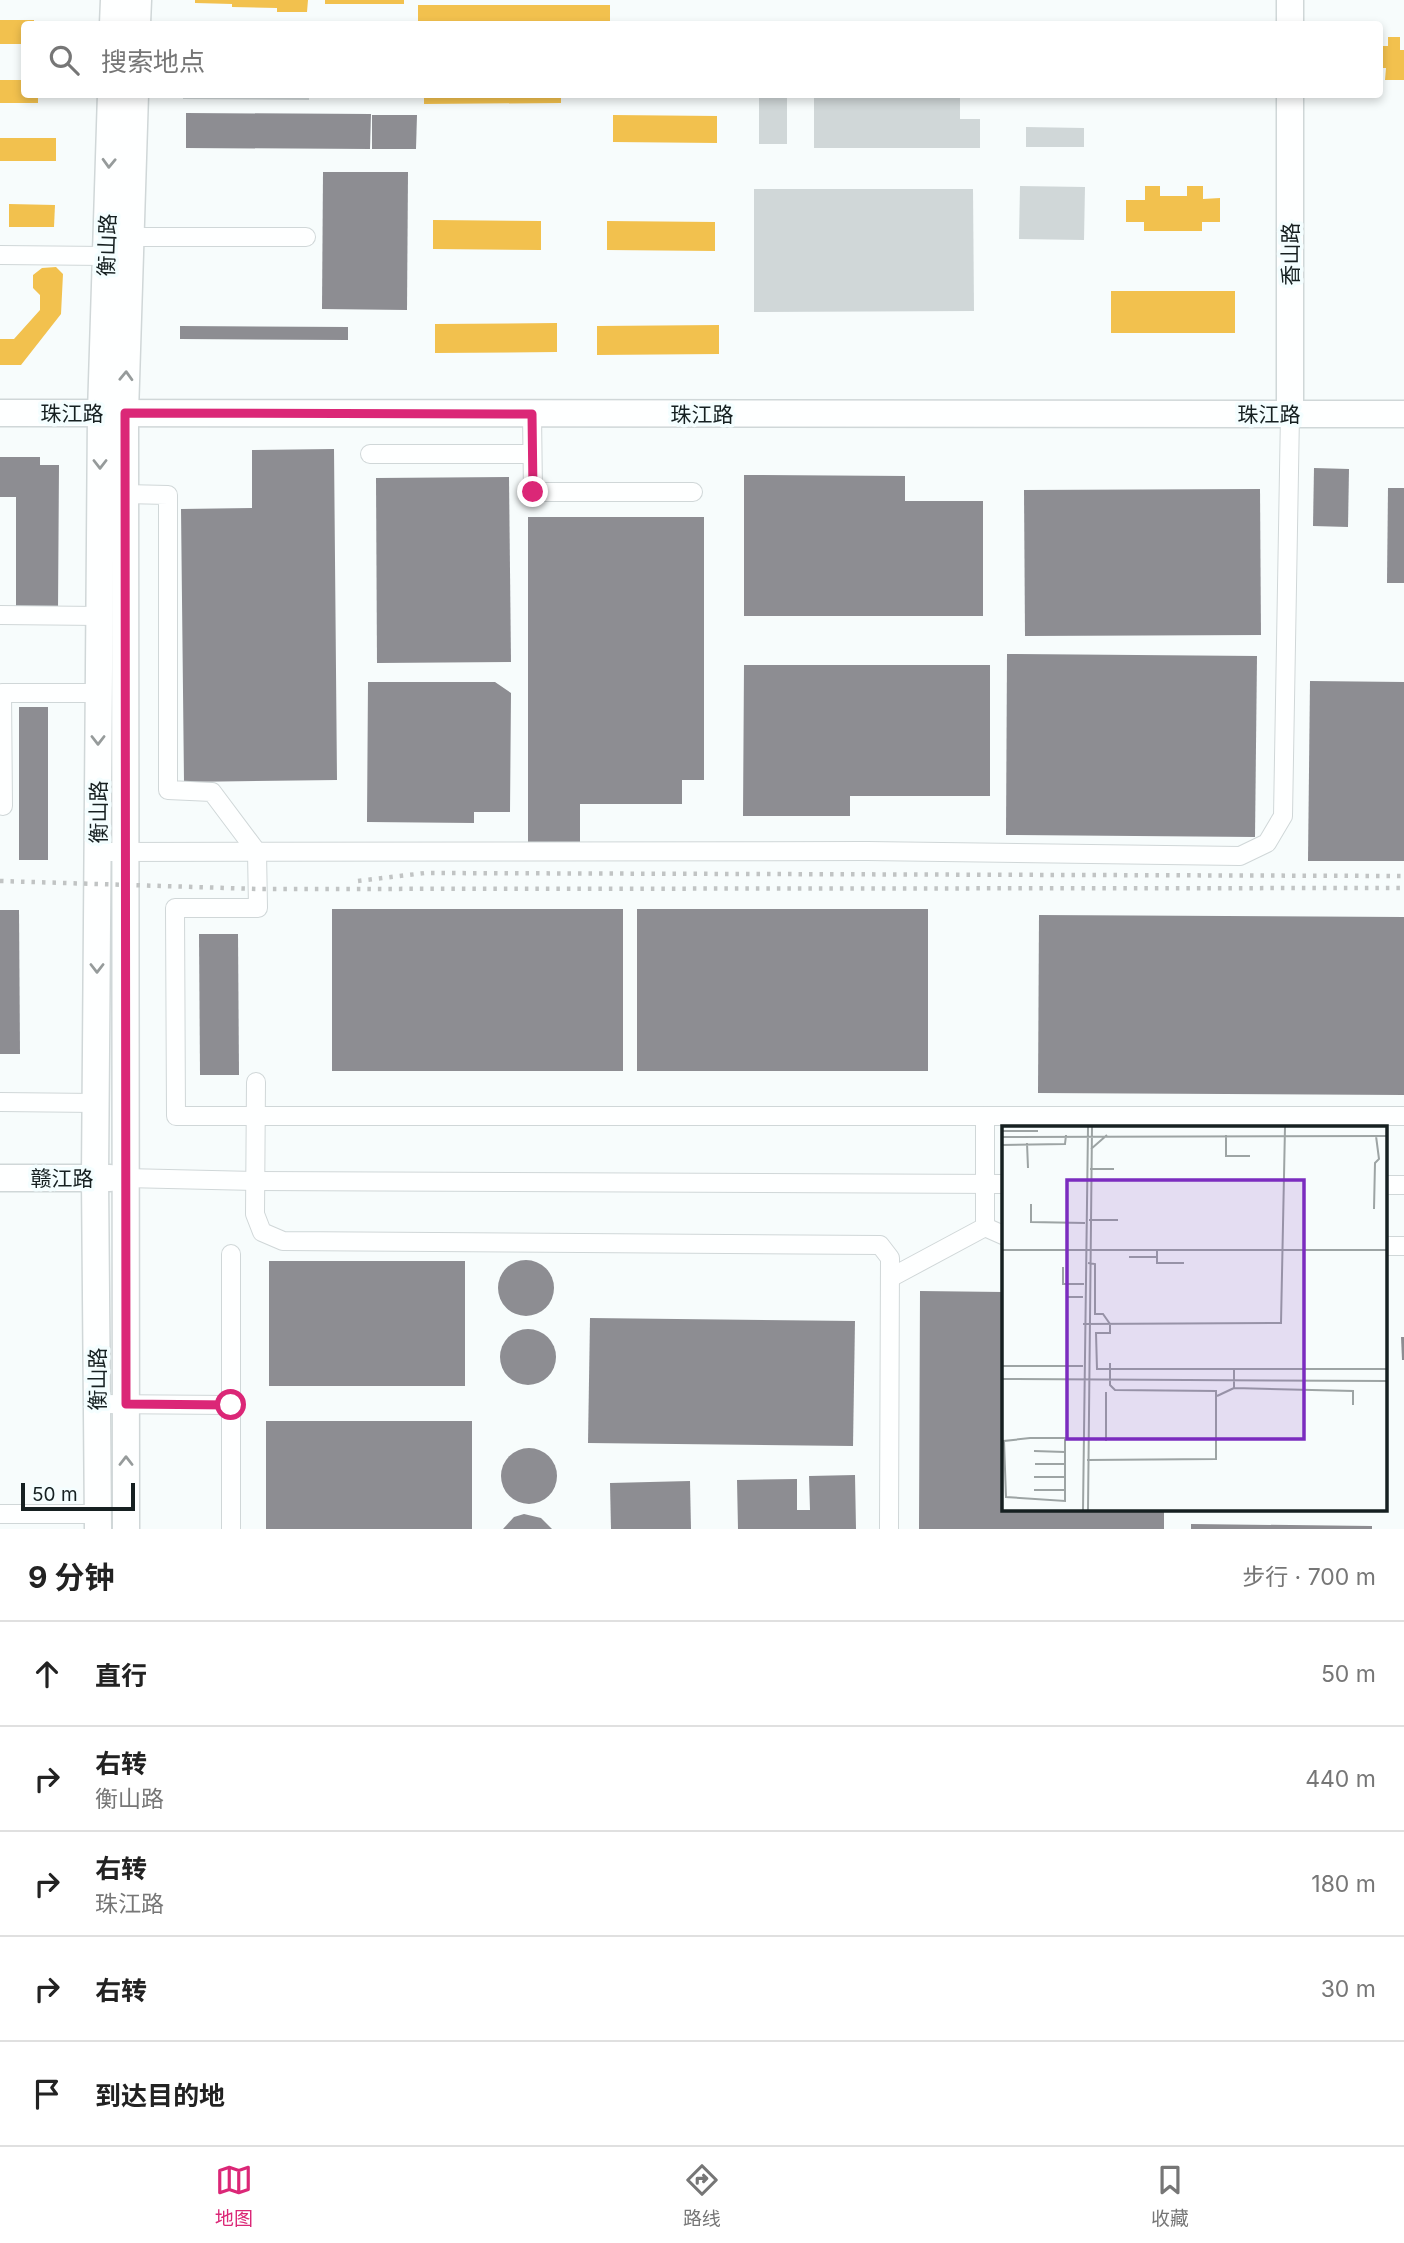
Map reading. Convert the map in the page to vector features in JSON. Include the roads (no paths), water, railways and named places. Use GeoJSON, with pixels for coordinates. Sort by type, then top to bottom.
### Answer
{"type":"FeatureCollection","features":[{"type":"Feature","properties":{"kind":"street"},"geometry":{"type":"LineString","coordinates":[[113,21],[114,0]]}},
{"type":"Feature","properties":{"kind":"street"},"geometry":{"type":"LineString","coordinates":[[137,21],[138,0]]}},
{"type":"Feature","properties":{"kind":"street"},"geometry":{"type":"LineString","coordinates":[[1290,0],[1290,21]]}},
{"type":"Feature","properties":{"kind":"street","name":"衡山路"},"geometry":{"type":"LineString","coordinates":[[111,98],[106,256],[113,413],[125,495],[126,1529]]}},
{"type":"Feature","properties":{"kind":"street","name":"衡山路"},"geometry":{"type":"LineString","coordinates":[[98,1522],[95,1178],[99,616],[113,413],[131,237],[135,98]]}},
{"type":"Feature","properties":{"kind":"street","name":"香山路"},"geometry":{"type":"LineString","coordinates":[[1290,98],[1290,414]]}},
{"type":"Feature","properties":{"kind":"street"},"geometry":{"type":"LineString","coordinates":[[131,237],[306,237]]}},
{"type":"Feature","properties":{"kind":"street"},"geometry":{"type":"LineString","coordinates":[[0,255],[106,256]]}},
{"type":"Feature","properties":{"kind":"street","name":"珠江路"},"geometry":{"type":"LineString","coordinates":[[0,413],[1404,414]]}},
{"type":"Feature","properties":{"kind":"street"},"geometry":{"type":"LineString","coordinates":[[532,414],[533,492],[693,492]]}},
{"type":"Feature","properties":{"kind":"street"},"geometry":{"type":"LineString","coordinates":[[97,852],[881,851],[1240,856],[1267,844],[1283,816],[1290,414]]}},
{"type":"Feature","properties":{"kind":"street"},"geometry":{"type":"LineString","coordinates":[[370,454],[532,454]]}},
{"type":"Feature","properties":{"kind":"street"},"geometry":{"type":"LineString","coordinates":[[125,495],[168,495],[168,790],[212,792],[257,852],[257,908],[175,908],[176,1116],[1404,1116]]}},
{"type":"Feature","properties":{"kind":"street"},"geometry":{"type":"LineString","coordinates":[[0,615],[99,616]]}},
{"type":"Feature","properties":{"kind":"street"},"geometry":{"type":"LineString","coordinates":[[3,806],[2,693],[98,693]]}},
{"type":"Feature","properties":{"kind":"street"},"geometry":{"type":"LineString","coordinates":[[256,1082],[255,1214],[262,1232],[283,1241],[880,1245],[890,1258],[889,1529]]}},
{"type":"Feature","properties":{"kind":"street"},"geometry":{"type":"LineString","coordinates":[[0,1102],[96,1103]]}},
{"type":"Feature","properties":{"kind":"street"},"geometry":{"type":"LineString","coordinates":[[890,1278],[985,1227],[995,1184],[985,1116]]}},
{"type":"Feature","properties":{"kind":"street","name":"赣江路"},"geometry":{"type":"LineString","coordinates":[[0,1178],[125,1178]]}},
{"type":"Feature","properties":{"kind":"street"},"geometry":{"type":"LineString","coordinates":[[125,1178],[255,1181],[995,1184]]}},
{"type":"Feature","properties":{"kind":"street"},"geometry":{"type":"LineString","coordinates":[[1386,1185],[1404,1185]]}},
{"type":"Feature","properties":{"kind":"street"},"geometry":{"type":"LineString","coordinates":[[985,1227],[1002,1235]]}},
{"type":"Feature","properties":{"kind":"street"},"geometry":{"type":"LineString","coordinates":[[1386,1247],[1404,1247]]}},
{"type":"Feature","properties":{"kind":"street"},"geometry":{"type":"LineString","coordinates":[[231,1254],[231,1529]]}},
{"type":"Feature","properties":{"kind":"street"},"geometry":{"type":"LineString","coordinates":[[97,1404],[231,1405]]}},
{"type":"Feature","properties":{"kind":"street"},"geometry":{"type":"LineString","coordinates":[[0,1514],[98,1522]]}},
{"type":"Feature","properties":{"kind":"railway"},"geometry":{"type":"LineString","coordinates":[[358,881],[425,873],[1404,876]]}},
{"type":"Feature","properties":{"kind":"railway"},"geometry":{"type":"LineString","coordinates":[[0,881],[259,889],[1404,888]]}}]}
